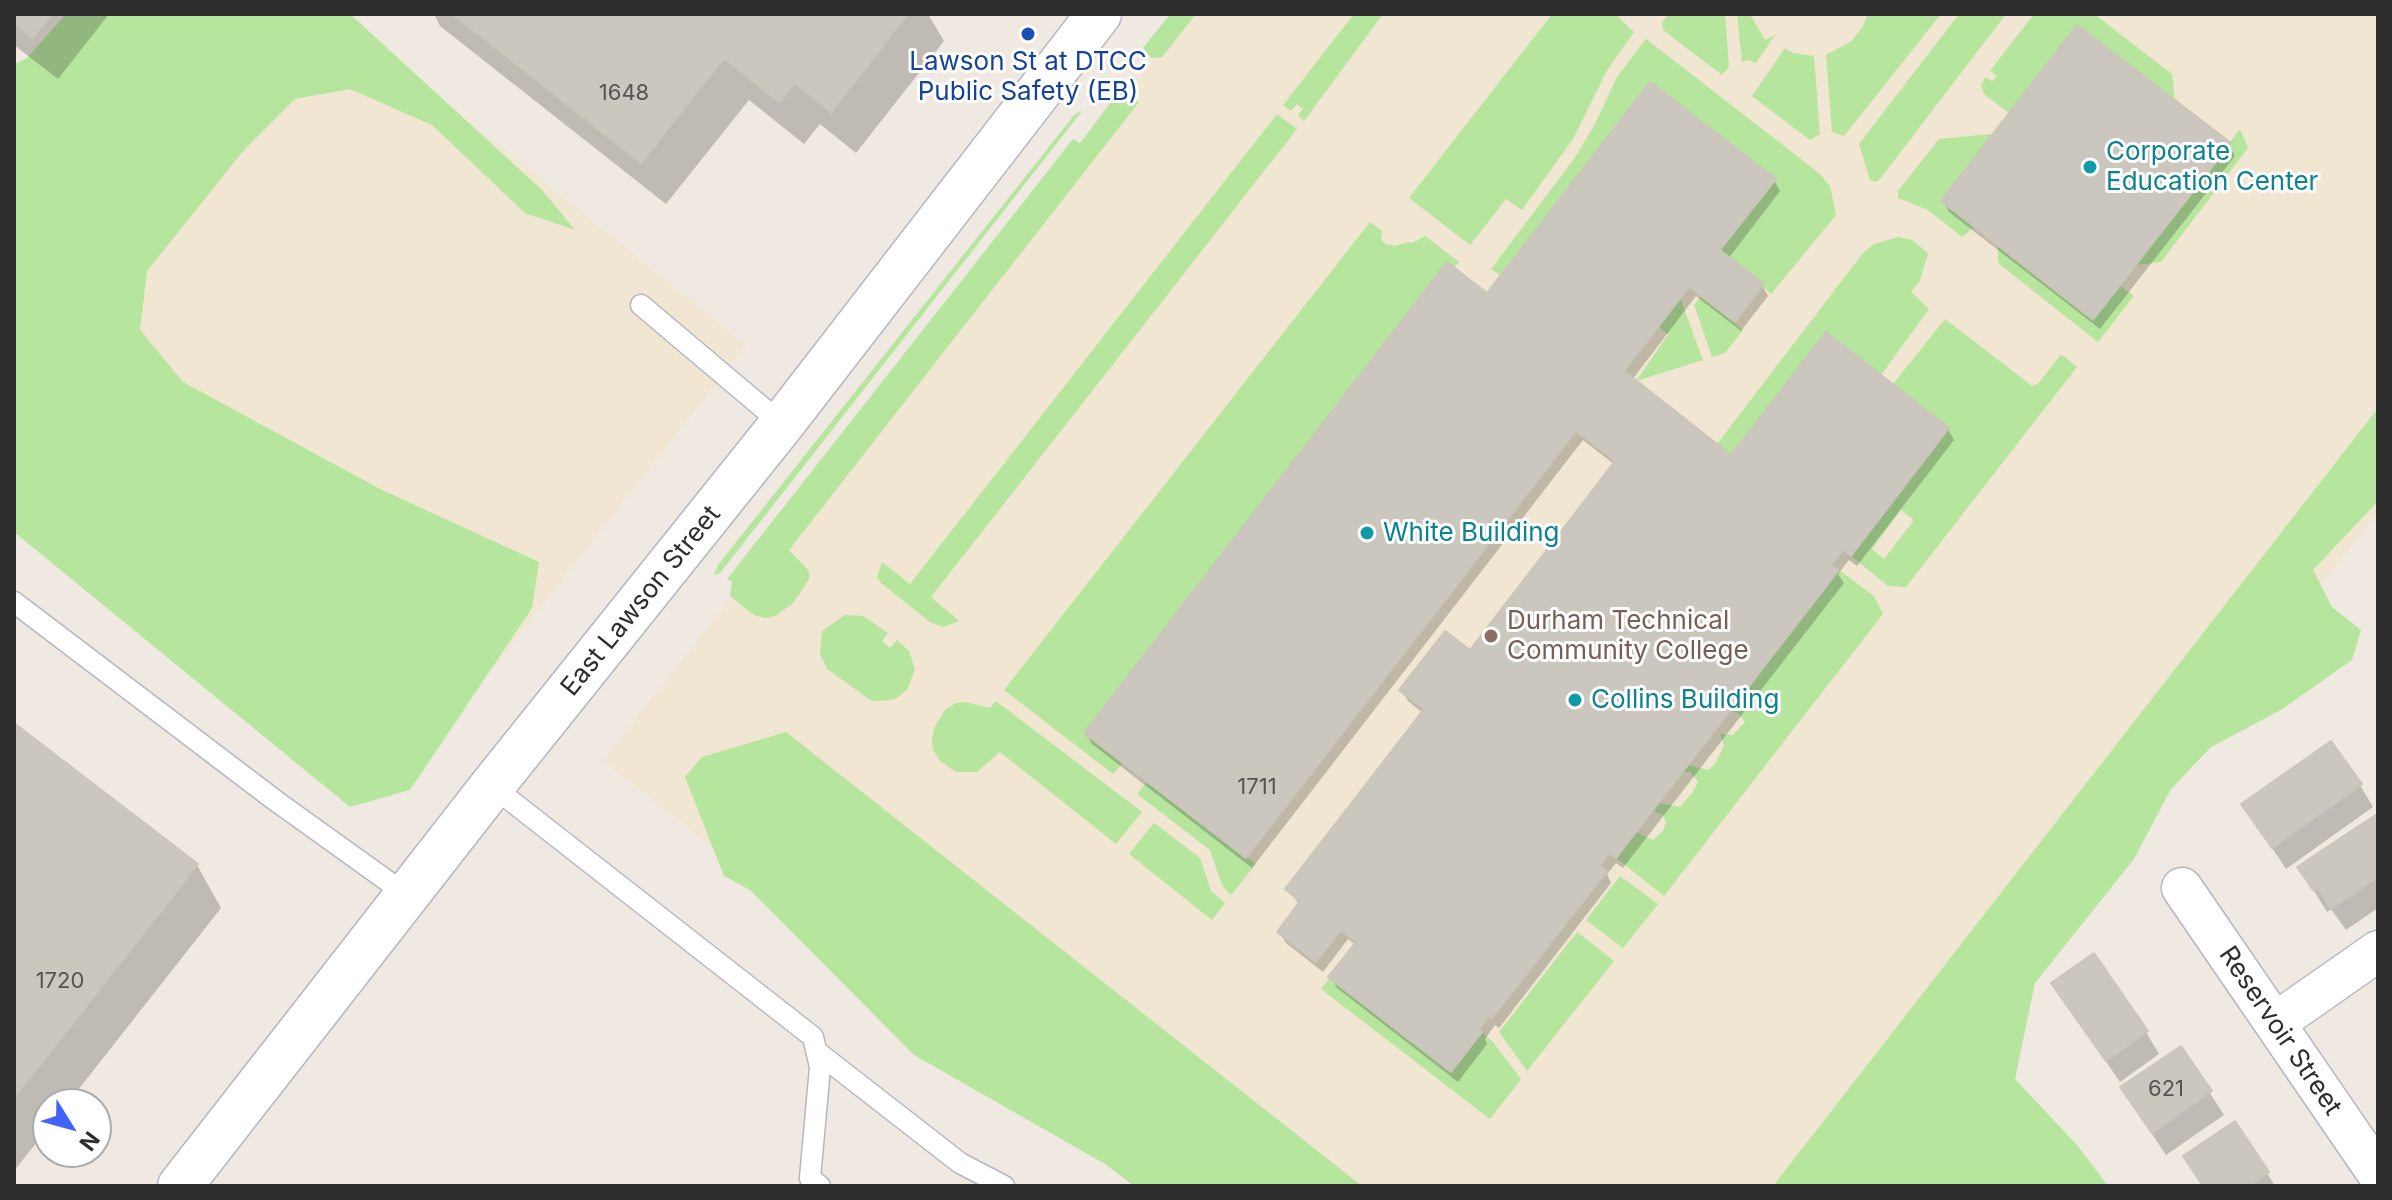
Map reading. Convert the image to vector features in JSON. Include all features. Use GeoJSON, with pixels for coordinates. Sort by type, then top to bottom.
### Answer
{"type":"FeatureCollection","features":[{"type":"Feature","properties":{"kind":"street","name":"East Lawson Street"},"geometry":{"type":"LineString","coordinates":[[180,1186],[492,786],[782,424],[1099,14]]}},
{"type":"Feature","properties":{"kind":"street","name":"Reservoir Street"},"geometry":{"type":"LineString","coordinates":[[2182,888],[2378,1174]]}},
{"type":"Feature","properties":{"kind":"street"},"geometry":{"type":"LineString","coordinates":[[2275,1023],[2378,951]]}},
{"type":"Feature","properties":{"kind":"lane"},"geometry":{"type":"LineString","coordinates":[[641,305],[782,424]]}},
{"type":"Feature","properties":{"kind":"lane"},"geometry":{"type":"LineString","coordinates":[[14,602],[276,801],[407,895]]}},
{"type":"Feature","properties":{"kind":"lane"},"geometry":{"type":"LineString","coordinates":[[492,786],[813,1037],[820,1067],[810,1178],[820,1186]]}},
{"type":"Feature","properties":{"kind":"lane"},"geometry":{"type":"LineString","coordinates":[[816,1051],[960,1163],[1004,1186]]}},
{"type":"Feature","properties":{"kind":"shaded area","name":"Durham Technical Community College"},"geometry":{"type":"Polygon","coordinates":[[[1188,14],[2378,14],[2378,512],[1850,1186],[1146,1186],[603,761],[1188,14]]]}},
{"type":"Feature","properties":{"kind":"shaded area"},"geometry":{"type":"Polygon","coordinates":[[[317,17],[479,129],[746,345],[490,672],[64,338],[317,17]]]}},
{"type":"Feature","properties":{"kind":"green space"},"geometry":{"type":"Polygon","coordinates":[[[66,14],[350,14],[542,190],[575,230],[525,213],[432,125],[350,89],[295,99],[244,150],[147,271],[140,330],[183,382],[380,489],[539,562],[532,608],[410,790],[350,807],[14,532],[14,64],[27,58],[66,14]]]}},
{"type":"Feature","properties":{"kind":"green space"},"geometry":{"type":"Polygon","coordinates":[[[1170,14],[1196,14],[1162,57],[1151,58],[1143,48],[1170,14]]]}},
{"type":"Feature","properties":{"kind":"green space"},"geometry":{"type":"Polygon","coordinates":[[[1354,14],[1383,14],[1304,121],[1298,115],[1303,109],[1297,104],[1291,111],[1283,105],[1354,14]]]}},
{"type":"Feature","properties":{"kind":"green space"},"geometry":{"type":"Polygon","coordinates":[[[1552,14],[1615,14],[1634,32],[1606,72],[1573,139],[1522,210],[1506,199],[1470,245],[1409,198],[1552,14]]]}},
{"type":"Feature","properties":{"kind":"green space"},"geometry":{"type":"Polygon","coordinates":[[[1668,14],[1725,14],[1729,67],[1722,75],[1663,30],[1662,23],[1668,14]]]}},
{"type":"Feature","properties":{"kind":"green space"},"geometry":{"type":"Polygon","coordinates":[[[1737,14],[1750,14],[1765,40],[1775,35],[1756,63],[1749,60],[1742,62],[1737,14]]]}},
{"type":"Feature","properties":{"kind":"green space"},"geometry":{"type":"Polygon","coordinates":[[[1868,14],[1941,14],[1844,136],[1832,132],[1826,55],[1852,41],[1868,14]]]}},
{"type":"Feature","properties":{"kind":"green space"},"geometry":{"type":"Polygon","coordinates":[[[1959,14],[2006,14],[1880,179],[1876,182],[1870,180],[1859,144],[1959,14]]]}},
{"type":"Feature","properties":{"kind":"green space"},"geometry":{"type":"Polygon","coordinates":[[[2034,14],[2094,14],[2172,74],[2175,100],[2078,25],[2009,113],[1984,94],[1981,85],[1985,77],[1992,81],[1997,76],[1990,71],[2034,14]]]}},
{"type":"Feature","properties":{"kind":"green space"},"geometry":{"type":"Polygon","coordinates":[[[1646,39],[1819,173],[1830,186],[1836,215],[1771,294],[1720,250],[1775,179],[1650,82],[1500,275],[1491,269],[1574,159],[1617,77],[1646,39]]]}},
{"type":"Feature","properties":{"kind":"green space"},"geometry":{"type":"Polygon","coordinates":[[[1785,48],[1793,53],[1814,56],[1820,134],[1810,140],[1752,96],[1785,48]]]}},
{"type":"Feature","properties":{"kind":"green space"},"geometry":{"type":"Polygon","coordinates":[[[1121,89],[1139,102],[789,550],[809,571],[809,579],[800,593],[792,604],[775,616],[756,616],[746,609],[730,596],[732,582],[727,579],[1073,139],[1080,143],[1121,89]]]}},
{"type":"Feature","properties":{"kind":"green space"},"geometry":{"type":"Polygon","coordinates":[[[1082,111],[720,573],[714,575],[718,565],[1075,114],[1082,111]]]}},
{"type":"Feature","properties":{"kind":"green space"},"geometry":{"type":"Polygon","coordinates":[[[1277,114],[1297,129],[931,597],[959,621],[943,627],[930,622],[881,583],[877,577],[882,562],[910,584],[1277,114]]]}},
{"type":"Feature","properties":{"kind":"green space"},"geometry":{"type":"Polygon","coordinates":[[[2240,129],[2248,148],[2161,262],[2136,265],[2240,129]]]}},
{"type":"Feature","properties":{"kind":"green space"},"geometry":{"type":"Polygon","coordinates":[[[1993,134],[1941,201],[1974,227],[1962,237],[1928,210],[1898,198],[1898,191],[1939,139],[1993,134]]]}},
{"type":"Feature","properties":{"kind":"green space"},"geometry":{"type":"Polygon","coordinates":[[[1370,222],[1382,231],[1381,240],[1386,244],[1412,243],[1425,236],[1459,262],[1454,267],[1447,263],[1084,732],[1123,763],[1113,774],[1004,690],[1370,222]]]}},
{"type":"Feature","properties":{"kind":"green space"},"geometry":{"type":"Polygon","coordinates":[[[1898,237],[1912,240],[1928,253],[1920,280],[1911,292],[1929,309],[1881,375],[1826,333],[1731,455],[1717,444],[1863,253],[1874,244],[1898,237]]]}},
{"type":"Feature","properties":{"kind":"green space"},"geometry":{"type":"Polygon","coordinates":[[[1998,246],[2119,285],[2134,296],[2098,342],[1998,263],[1998,246]]]}},
{"type":"Feature","properties":{"kind":"green space"},"geometry":{"type":"Polygon","coordinates":[[[1701,296],[1743,330],[1725,353],[1712,357],[1694,305],[1701,296]]]}},
{"type":"Feature","properties":{"kind":"green space"},"geometry":{"type":"Polygon","coordinates":[[[1680,298],[1703,360],[1636,381],[1668,335],[1659,326],[1680,298]]]}},
{"type":"Feature","properties":{"kind":"green space"},"geometry":{"type":"Polygon","coordinates":[[[1945,319],[2032,386],[2038,384],[2061,354],[2077,367],[1906,587],[1888,586],[1851,556],[1949,428],[1893,384],[1945,319]],[[1901,510],[1872,549],[1884,559],[1914,520],[1901,510]]]}},
{"type":"Feature","properties":{"kind":"green space"},"geometry":{"type":"Polygon","coordinates":[[[2378,408],[2378,501],[2313,570],[2332,607],[2361,630],[2352,660],[2281,710],[2211,747],[2171,789],[2134,859],[2035,983],[2015,1079],[2077,1145],[2108,1186],[1773,1186],[2378,408]]]}},
{"type":"Feature","properties":{"kind":"green space"},"geometry":{"type":"Polygon","coordinates":[[[1839,570],[1874,596],[1883,614],[1664,896],[1616,858],[1636,832],[1653,840],[1663,831],[1666,823],[1663,815],[1653,811],[1659,803],[1680,807],[1693,792],[1698,781],[1690,772],[1683,772],[1688,765],[1708,770],[1715,764],[1724,745],[1720,734],[1733,735],[1745,722],[1738,713],[1730,711],[1839,570]]]}},
{"type":"Feature","properties":{"kind":"green space"},"geometry":{"type":"Polygon","coordinates":[[[845,615],[863,616],[888,633],[882,641],[890,648],[897,640],[909,651],[915,669],[908,688],[901,695],[892,700],[872,701],[827,669],[820,654],[822,631],[845,615]]]}},
{"type":"Feature","properties":{"kind":"green space"},"geometry":{"type":"Polygon","coordinates":[[[996,701],[1142,812],[1116,844],[1000,752],[977,772],[957,772],[941,762],[933,750],[932,739],[934,728],[945,710],[956,703],[965,702],[990,708],[996,701]]]}},
{"type":"Feature","properties":{"kind":"green space"},"geometry":{"type":"Polygon","coordinates":[[[786,732],[1362,1186],[1134,1186],[1105,1164],[914,1055],[750,890],[724,876],[685,777],[702,757],[786,732]]]}},
{"type":"Feature","properties":{"kind":"green space"},"geometry":{"type":"Polygon","coordinates":[[[1147,782],[1256,864],[1231,895],[1222,885],[1210,850],[1137,794],[1147,782]]]}},
{"type":"Feature","properties":{"kind":"green space"},"geometry":{"type":"Polygon","coordinates":[[[1154,823],[1200,858],[1211,891],[1225,903],[1212,920],[1129,854],[1154,823]]]}},
{"type":"Feature","properties":{"kind":"green space"},"geometry":{"type":"Polygon","coordinates":[[[1620,876],[1658,904],[1623,948],[1586,920],[1620,876]]]}},
{"type":"Feature","properties":{"kind":"green space"},"geometry":{"type":"Polygon","coordinates":[[[1577,932],[1614,961],[1527,1071],[1499,1032],[1577,932]]]}},
{"type":"Feature","properties":{"kind":"green space"},"geometry":{"type":"Polygon","coordinates":[[[1330,978],[1451,1072],[1482,1032],[1521,1079],[1490,1119],[1321,989],[1330,978]]]}},
{"type":"Feature","properties":{"kind":"building"},"geometry":{"type":"Polygon","coordinates":[[[14,14],[52,14],[33,38],[14,23],[14,14]]]}},
{"type":"Feature","properties":{"kind":"building"},"geometry":{"type":"Polygon","coordinates":[[[453,14],[908,14],[831,112],[795,83],[779,102],[724,58],[641,163],[453,14]]]}},
{"type":"Feature","properties":{"kind":"building","name":"Corporate Education Center"},"geometry":{"type":"Polygon","coordinates":[[[2077,25],[2231,143],[2093,320],[1941,201],[2077,25]]]}},
{"type":"Feature","properties":{"kind":"building","name":"White Building"},"geometry":{"type":"Polygon","coordinates":[[[1650,82],[1776,179],[1720,250],[1764,284],[1735,322],[1689,287],[1624,371],[1642,385],[1596,446],[1576,431],[1246,858],[1084,733],[1447,262],[1487,293],[1650,82]]]}},
{"type":"Feature","properties":{"kind":"building","name":"Collins Building"},"geometry":{"type":"Polygon","coordinates":[[[1826,332],[1949,428],[1851,556],[1843,550],[1831,565],[1839,570],[1616,858],[1609,853],[1600,866],[1607,871],[1492,1018],[1489,1016],[1479,1029],[1482,1032],[1451,1072],[1328,977],[1356,942],[1341,930],[1316,962],[1277,932],[1300,901],[1285,889],[1424,709],[1399,690],[1445,631],[1470,650],[1615,461],[1596,446],[1642,385],[1731,455],[1826,332]]]}},
{"type":"Feature","properties":{"kind":"building"},"geometry":{"type":"Polygon","coordinates":[[[14,723],[198,864],[14,1098],[14,723]]]}},
{"type":"Feature","properties":{"kind":"building"},"geometry":{"type":"Polygon","coordinates":[[[2331,741],[2362,784],[2272,848],[2241,804],[2331,741]]]}},
{"type":"Feature","properties":{"kind":"building"},"geometry":{"type":"Polygon","coordinates":[[[2377,814],[2378,877],[2331,909],[2317,887],[2313,890],[2297,867],[2377,814]]]}},
{"type":"Feature","properties":{"kind":"building"},"geometry":{"type":"Polygon","coordinates":[[[2094,953],[2148,1031],[2106,1061],[2051,983],[2094,953]]]}},
{"type":"Feature","properties":{"kind":"building"},"geometry":{"type":"Polygon","coordinates":[[[2181,1046],[2212,1091],[2152,1133],[2120,1087],[2181,1046]]]}},
{"type":"Feature","properties":{"kind":"building"},"geometry":{"type":"Polygon","coordinates":[[[2235,1121],[2269,1172],[2249,1186],[2203,1186],[2183,1156],[2235,1121]]]}},
{"type":"Feature","properties":{"kind":"place","name":"Lawson St at DTCC Public Safety (EB)"},"geometry":{"type":"Point","coordinates":[1028,34]}},
{"type":"Feature","properties":{"kind":"place","name":"Corporate Education Center"},"geometry":{"type":"Point","coordinates":[2090,167]}},
{"type":"Feature","properties":{"kind":"place","name":"White Building"},"geometry":{"type":"Point","coordinates":[1367,533]}},
{"type":"Feature","properties":{"kind":"place","name":"Durham Technical Community College"},"geometry":{"type":"Point","coordinates":[1491,636]}},
{"type":"Feature","properties":{"kind":"place","name":"Collins Building"},"geometry":{"type":"Point","coordinates":[1575,700]}}]}
